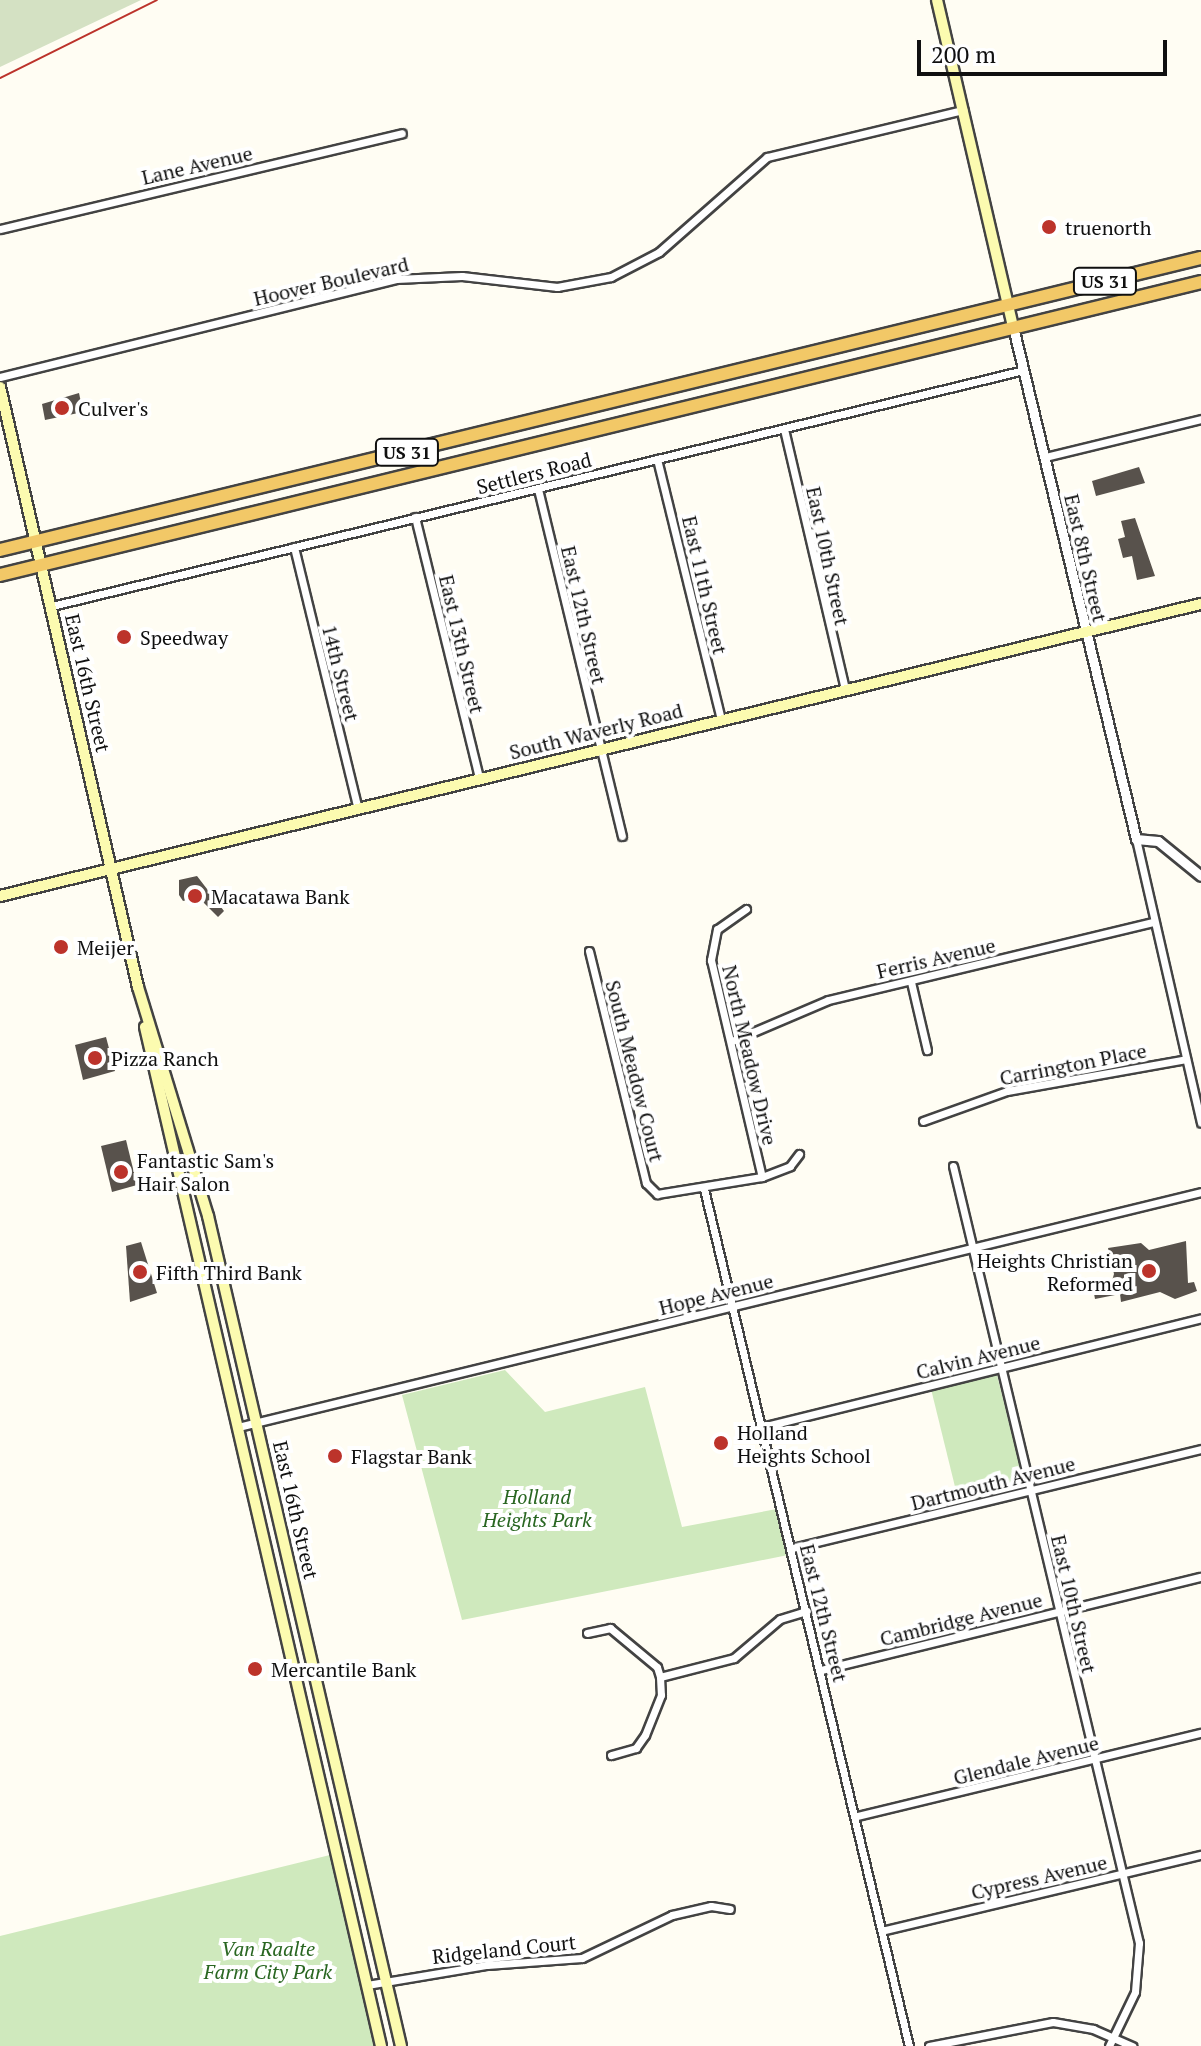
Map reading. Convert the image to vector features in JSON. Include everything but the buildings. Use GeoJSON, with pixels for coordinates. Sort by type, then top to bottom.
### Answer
{"type":"FeatureCollection","features":[{"type":"Feature","properties":{"kind":"highway","name":"US 31"},"geometry":{"type":"LineString","coordinates":[[0,550],[1201,258]]}},
{"type":"Feature","properties":{"kind":"highway"},"geometry":{"type":"LineString","coordinates":[[1142,296],[1201,275]]}},
{"type":"Feature","properties":{"kind":"highway","name":"US 31"},"geometry":{"type":"LineString","coordinates":[[0,575],[1201,282]]}},
{"type":"Feature","properties":{"kind":"highway"},"geometry":{"type":"LineString","coordinates":[[771,387],[778,361]]}},
{"type":"Feature","properties":{"kind":"highway"},"geometry":{"type":"LineString","coordinates":[[274,484],[280,508]]}},
{"type":"Feature","properties":{"kind":"main road","name":"East 8th Street"},"geometry":{"type":"LineString","coordinates":[[937,0],[1013,327]]}},
{"type":"Feature","properties":{"kind":"main road","name":"East 16th Street"},"geometry":{"type":"LineString","coordinates":[[0,387],[138,987],[154,1087],[238,1427],[381,2046]]}},
{"type":"Feature","properties":{"kind":"main road","name":"South Waverly Road"},"geometry":{"type":"LineString","coordinates":[[0,896],[357,806],[1201,604]]}},
{"type":"Feature","properties":{"kind":"main road","name":"East 16th Street"},"geometry":{"type":"LineString","coordinates":[[138,987],[208,1216],[401,2046]]}},
{"type":"Feature","properties":{"kind":"street","name":"Hoover Boulevard"},"geometry":{"type":"LineString","coordinates":[[0,377],[396,279],[462,276],[557,287],[611,277],[659,252],[767,157],[963,110]]}},
{"type":"Feature","properties":{"kind":"street","name":"Lane Avenue"},"geometry":{"type":"LineString","coordinates":[[0,229],[402,133]]}},
{"type":"Feature","properties":{"kind":"street","name":"East 8th Street"},"geometry":{"type":"LineString","coordinates":[[1013,327],[1201,1123]]}},
{"type":"Feature","properties":{"kind":"street","name":"Settlers Road"},"geometry":{"type":"LineString","coordinates":[[52,606],[1024,370]]}},
{"type":"Feature","properties":{"kind":"street"},"geometry":{"type":"LineString","coordinates":[[1045,457],[1201,419]]}},
{"type":"Feature","properties":{"kind":"street","name":"East 10th Street"},"geometry":{"type":"LineString","coordinates":[[784,429],[845,689]]}},
{"type":"Feature","properties":{"kind":"street","name":"East 11th Street"},"geometry":{"type":"LineString","coordinates":[[657,459],[721,719]]}},
{"type":"Feature","properties":{"kind":"street","name":"East 12th Street"},"geometry":{"type":"LineString","coordinates":[[538,489],[622,836]]}},
{"type":"Feature","properties":{"kind":"street","name":"East 13th Street"},"geometry":{"type":"LineString","coordinates":[[415,517],[479,778]]}},
{"type":"Feature","properties":{"kind":"street","name":"14th Street"},"geometry":{"type":"LineString","coordinates":[[294,547],[357,806]]}},
{"type":"Feature","properties":{"kind":"street"},"geometry":{"type":"LineString","coordinates":[[1136,839],[1158,841],[1201,876]]}},
{"type":"Feature","properties":{"kind":"street","name":"North Meadow Drive"},"geometry":{"type":"LineString","coordinates":[[746,909],[723,923],[711,946],[762,1177]]}},
{"type":"Feature","properties":{"kind":"street","name":"Ferris Avenue"},"geometry":{"type":"LineString","coordinates":[[732,1041],[828,1000],[1154,922]]}},
{"type":"Feature","properties":{"kind":"street","name":"South Meadow Court"},"geometry":{"type":"LineString","coordinates":[[589,951],[646,1183],[665,1197],[762,1177],[790,1166],[799,1154]]}},
{"type":"Feature","properties":{"kind":"street"},"geometry":{"type":"LineString","coordinates":[[911,982],[927,1050]]}},
{"type":"Feature","properties":{"kind":"street","name":"Carrington Place"},"geometry":{"type":"LineString","coordinates":[[923,1121],[1007,1091],[1186,1059]]}},
{"type":"Feature","properties":{"kind":"street","name":"East 10th Street"},"geometry":{"type":"LineString","coordinates":[[953,1166],[1123,1874],[1140,1962],[1135,1992],[1109,2046]]}},
{"type":"Feature","properties":{"kind":"street","name":"East 12th Street"},"geometry":{"type":"LineString","coordinates":[[704,1189],[885,1930],[909,2046]]}},
{"type":"Feature","properties":{"kind":"street","name":"Hope Avenue"},"geometry":{"type":"LineString","coordinates":[[238,1427],[1201,1192]]}},
{"type":"Feature","properties":{"kind":"street","name":"Calvin Avenue"},"geometry":{"type":"LineString","coordinates":[[762,1427],[1201,1318]]}},
{"type":"Feature","properties":{"kind":"street","name":"Dartmouth Avenue"},"geometry":{"type":"LineString","coordinates":[[792,1548],[1201,1449]]}},
{"type":"Feature","properties":{"kind":"street","name":"Cambridge Avenue"},"geometry":{"type":"LineString","coordinates":[[821,1670],[1201,1577]]}},
{"type":"Feature","properties":{"kind":"street"},"geometry":{"type":"LineString","coordinates":[[660,1677],[734,1658],[780,1619],[807,1611]]}},
{"type":"Feature","properties":{"kind":"street"},"geometry":{"type":"LineString","coordinates":[[587,1633],[610,1628],[657,1667],[660,1677],[661,1695],[645,1735],[636,1748],[611,1755]]}},
{"type":"Feature","properties":{"kind":"street","name":"Glendale Avenue"},"geometry":{"type":"LineString","coordinates":[[857,1816],[1201,1733]]}},
{"type":"Feature","properties":{"kind":"street","name":"Cypress Avenue"},"geometry":{"type":"LineString","coordinates":[[885,1930],[1201,1855]]}},
{"type":"Feature","properties":{"kind":"street","name":"Ridgeland Court"},"geometry":{"type":"LineString","coordinates":[[367,1985],[487,1965],[582,1958],[672,1915],[711,1906],[730,1909]]}},
{"type":"Feature","properties":{"kind":"street"},"geometry":{"type":"LineString","coordinates":[[929,2046],[1053,2022],[1114,2037],[1132,2046]]}},
{"type":"Feature","properties":{"kind":"green space"},"geometry":{"type":"Polygon","coordinates":[[[0,0],[141,0],[0,67],[0,0]]]}},
{"type":"Feature","properties":{"kind":"green space","name":"Holland Heights Park"},"geometry":{"type":"Polygon","coordinates":[[[505,1370],[545,1412],[645,1387],[682,1527],[782,1508],[793,1554],[462,1620],[402,1395],[505,1370]]]}},
{"type":"Feature","properties":{"kind":"green space"},"geometry":{"type":"Polygon","coordinates":[[[997,1375],[1024,1483],[959,1503],[931,1389],[997,1375]]]}},
{"type":"Feature","properties":{"kind":"green space","name":"Van Raalte Farm City Park"},"geometry":{"type":"Polygon","coordinates":[[[334,1854],[377,2046],[0,2046],[0,1936],[334,1854]]]}},
{"type":"Feature","properties":{"kind":"railway"},"geometry":{"type":"LineString","coordinates":[[0,78],[157,0]]}},
{"type":"Feature","properties":{"kind":"place","name":"truenorth"},"geometry":{"type":"Point","coordinates":[1049,227]}},
{"type":"Feature","properties":{"kind":"place","name":"Culver's"},"geometry":{"type":"Point","coordinates":[62,408]}},
{"type":"Feature","properties":{"kind":"place","name":"Speedway"},"geometry":{"type":"Point","coordinates":[124,637]}},
{"type":"Feature","properties":{"kind":"place","name":"Macatawa Bank"},"geometry":{"type":"Point","coordinates":[195,896]}},
{"type":"Feature","properties":{"kind":"place","name":"Meijer"},"geometry":{"type":"Point","coordinates":[61,947]}},
{"type":"Feature","properties":{"kind":"place","name":"Pizza Ranch"},"geometry":{"type":"Point","coordinates":[95,1058]}},
{"type":"Feature","properties":{"kind":"place","name":"Fantastic Sam's Hair Salon"},"geometry":{"type":"Point","coordinates":[121,1172]}},
{"type":"Feature","properties":{"kind":"place","name":"Heights Christian Reformed"},"geometry":{"type":"Point","coordinates":[1149,1271]}},
{"type":"Feature","properties":{"kind":"place","name":"Fifth Third Bank"},"geometry":{"type":"Point","coordinates":[140,1272]}},
{"type":"Feature","properties":{"kind":"place","name":"Holland Heights School"},"geometry":{"type":"Point","coordinates":[721,1443]}},
{"type":"Feature","properties":{"kind":"place","name":"Flagstar Bank"},"geometry":{"type":"Point","coordinates":[335,1456]}},
{"type":"Feature","properties":{"kind":"place","name":"Mercantile Bank"},"geometry":{"type":"Point","coordinates":[255,1669]}}]}
